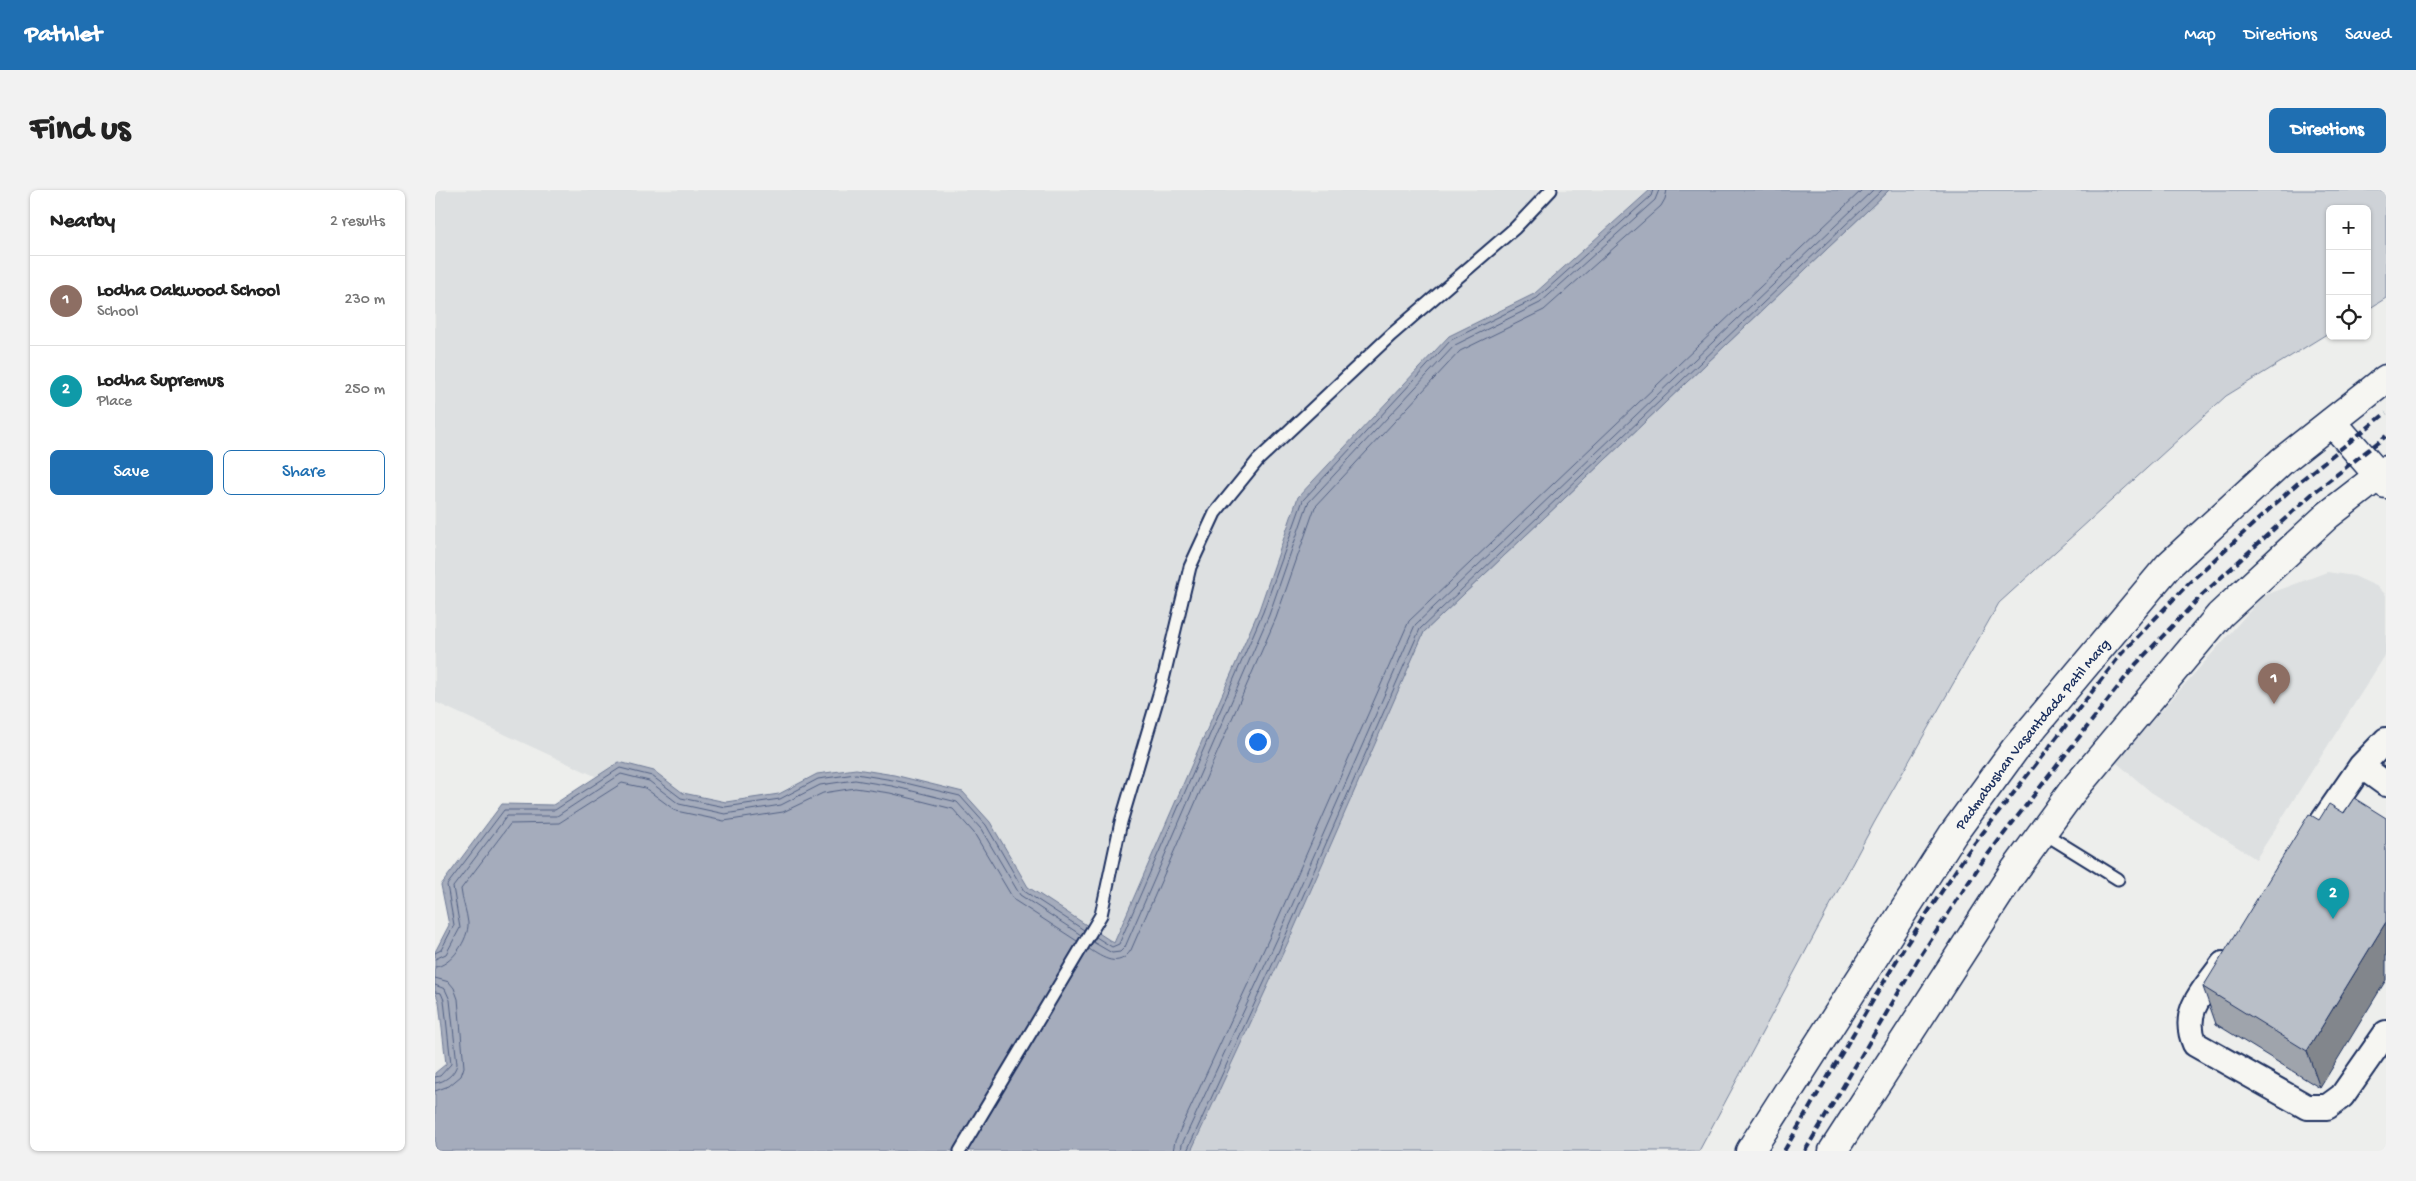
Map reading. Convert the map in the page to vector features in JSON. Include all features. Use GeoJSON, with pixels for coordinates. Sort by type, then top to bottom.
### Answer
{"type":"FeatureCollection","features":[{"type":"Feature","properties":{"kind":"main road","name":"Padmabushan Vasantdada Patil Marg"},"geometry":{"type":"LineString","coordinates":[[1750,1151],[1953,834],[2015,749],[2169,565],[2282,461],[2385,381]]}},
{"type":"Feature","properties":{"kind":"main road"},"geometry":{"type":"LineString","coordinates":[[1833,1151],[2011,874],[2071,793],[2220,614],[2328,515],[2384,476],[2332,422]]}},
{"type":"Feature","properties":{"kind":"street"},"geometry":{"type":"LineString","coordinates":[[2299,856],[2361,766],[2386,740]]}},
{"type":"Feature","properties":{"kind":"street"},"geometry":{"type":"LineString","coordinates":[[2361,766],[2386,784]]}},
{"type":"Feature","properties":{"kind":"street"},"geometry":{"type":"LineString","coordinates":[[2237,945],[2191,1009],[2191,1034],[2195,1044],[2307,1107],[2327,1107],[2342,1096],[2386,1033]]}},
{"type":"Feature","properties":{"kind":"lane"},"geometry":{"type":"LineString","coordinates":[[960,1151],[1101,915],[1121,822],[1162,684],[1190,567],[1215,513],[1258,460],[1391,335],[1515,228],[1551,190]]}},
{"type":"Feature","properties":{"kind":"lane"},"geometry":{"type":"LineString","coordinates":[[2042,832],[2118,879]]}},
{"type":"Feature","properties":{"kind":"shaded area"},"geometry":{"type":"Polygon","coordinates":[[[435,190],[1650,190],[1534,294],[1449,336],[1298,497],[1259,610],[1095,986],[718,833],[435,702],[435,190]]]}},
{"type":"Feature","properties":{"kind":"shaded area"},"geometry":{"type":"Polygon","coordinates":[[[1889,190],[2386,190],[2386,298],[2371,307],[2371,205],[2326,205],[2326,334],[2226,396],[1999,603],[1874,823],[1699,1151],[1189,1151],[1424,632],[1889,190]]]}},
{"type":"Feature","properties":{"kind":"shaded area"},"geometry":{"type":"Polygon","coordinates":[[[2327,572],[2354,576],[2378,587],[2386,595],[2386,654],[2256,859],[2151,792],[2116,762],[2263,596],[2327,572]]]}},
{"type":"Feature","properties":{"kind":"water"},"geometry":{"type":"Polygon","coordinates":[[[1650,190],[1889,190],[1424,632],[1289,940],[1191,1151],[435,1151],[435,1073],[446,1064],[439,1002],[435,991],[435,952],[449,925],[441,885],[502,804],[553,805],[619,762],[654,771],[683,793],[726,802],[779,794],[817,774],[856,769],[894,775],[963,792],[990,822],[1028,887],[1114,943],[1259,610],[1298,497],[1449,336],[1534,294],[1650,190]]]}},
{"type":"Feature","properties":{"kind":"building"},"geometry":{"type":"Polygon","coordinates":[[[2354,798],[2386,818],[2386,922],[2307,1051],[2203,987],[2309,814],[2319,820],[2329,804],[2344,813],[2354,798]]]}},
{"type":"Feature","properties":{"kind":"railway"},"geometry":{"type":"LineString","coordinates":[[1784,1151],[1904,948],[1968,852],[2122,653],[2189,583],[2300,481],[2386,413]]}},
{"type":"Feature","properties":{"kind":"railway"},"geometry":{"type":"LineString","coordinates":[[1805,1151],[1919,958],[1982,862],[2136,664],[2202,595],[2312,494],[2386,436]]}},
{"type":"Feature","properties":{"kind":"place","name":"Lodha Oakwood School"},"geometry":{"type":"Point","coordinates":[2274,704]}},
{"type":"Feature","properties":{"kind":"place","name":"Lodha Supremus"},"geometry":{"type":"Point","coordinates":[2333,919]}}]}
